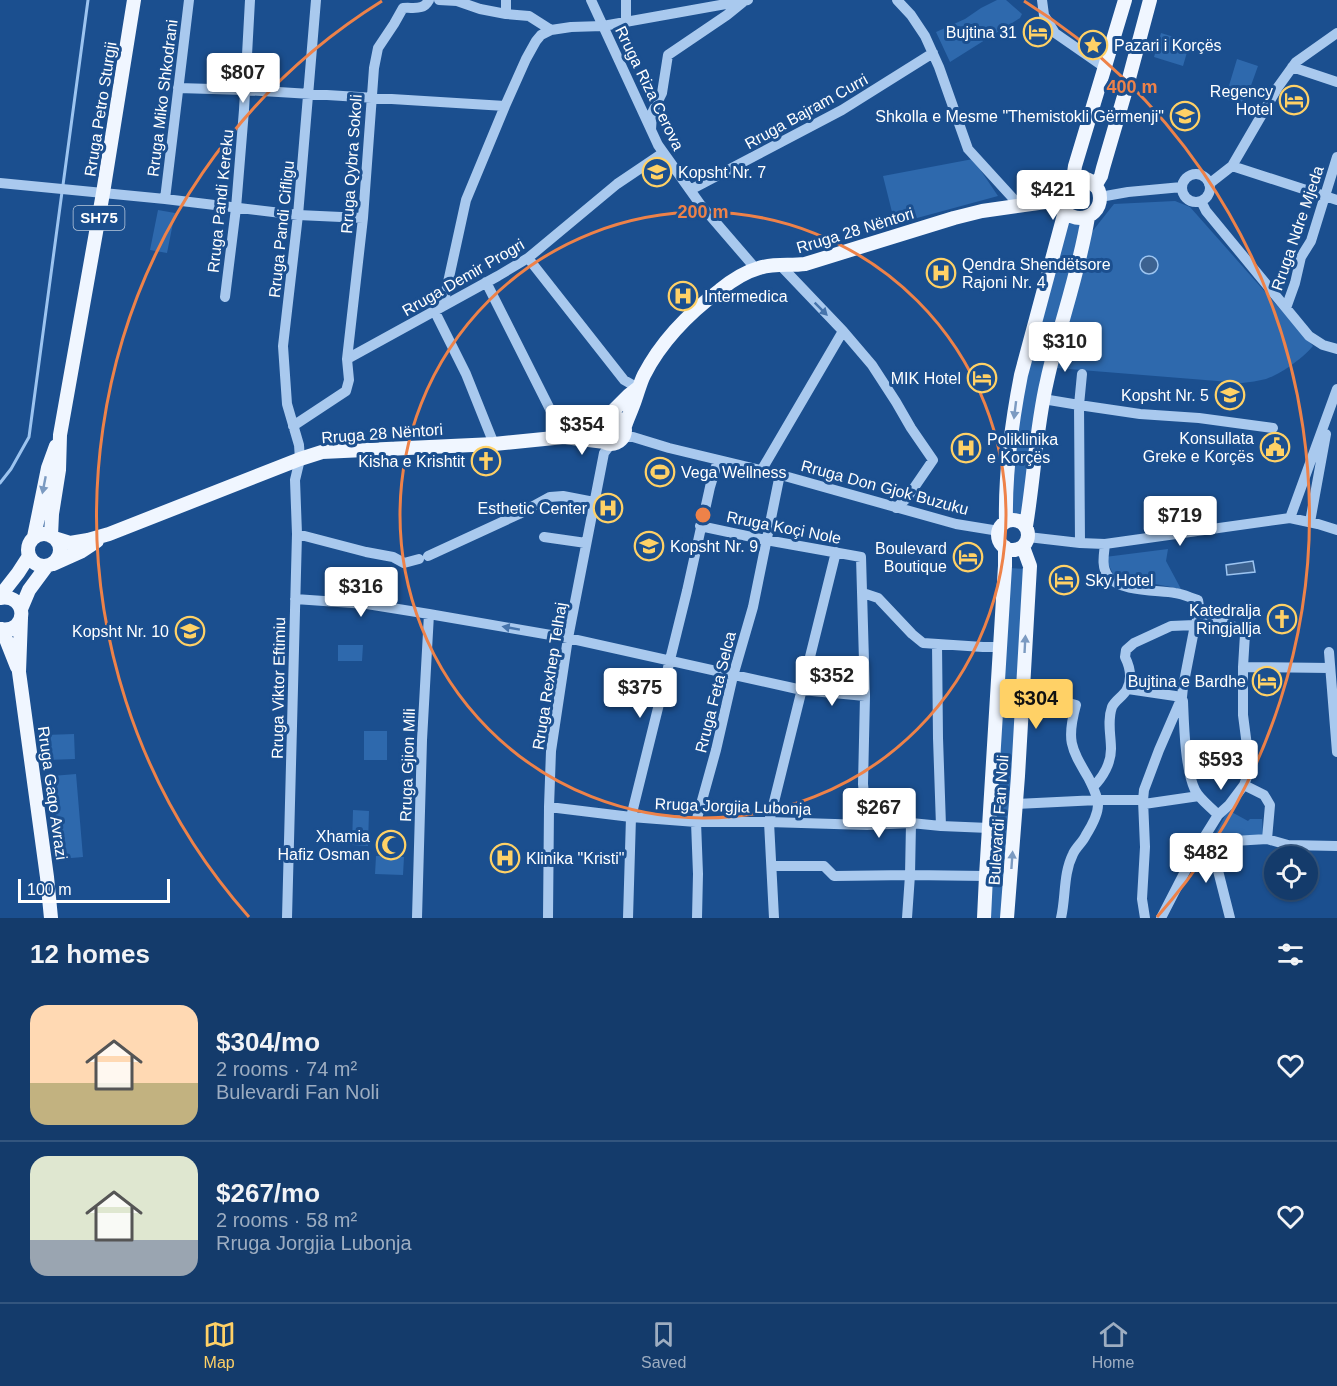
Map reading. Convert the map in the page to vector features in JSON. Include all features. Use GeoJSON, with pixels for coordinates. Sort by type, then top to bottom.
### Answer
{"type":"FeatureCollection","features":[{"type":"Feature","properties":{"kind":"main road","name":"Rruga Petro Sturgji"},"geometry":{"type":"LineString","coordinates":[[52,537],[60,435],[103,193],[134,0]]}},
{"type":"Feature","properties":{"kind":"main road"},"geometry":{"type":"LineString","coordinates":[[1073,180],[1074,166],[1125,0]]}},
{"type":"Feature","properties":{"kind":"main road"},"geometry":{"type":"LineString","coordinates":[[1063,205],[1076,218],[1088,217],[1097,209],[1101,176],[1150,0]]}},
{"type":"Feature","properties":{"kind":"main road"},"geometry":{"type":"LineString","coordinates":[[1002,526],[1016,520],[1026,537],[1016,550],[1005,547],[999,538],[1016,401],[1063,205],[1064,188],[1073,180],[1085,179],[1098,191]]}},
{"type":"Feature","properties":{"kind":"main road","name":"Rruga 28 Nëntori"},"geometry":{"type":"LineString","coordinates":[[52,537],[70,543],[109,534],[322,452],[495,444],[564,437],[616,437],[634,403],[646,372],[674,330],[730,282],[756,268],[768,265],[805,264],[982,211],[1020,206],[1063,205]]}},
{"type":"Feature","properties":{"kind":"main road","name":"Bulevardi Fan Noli"},"geometry":{"type":"LineString","coordinates":[[1007,918],[1030,566],[1026,537],[1043,399],[1088,217]]}},
{"type":"Feature","properties":{"kind":"main road","name":"Rruga 28 Nëntori"},"geometry":{"type":"LineString","coordinates":[[564,437],[604,419],[638,388]]}},
{"type":"Feature","properties":{"kind":"main road"},"geometry":{"type":"LineString","coordinates":[[615,416],[621,420],[616,437],[599,437],[597,429],[604,419],[615,416]]}},
{"type":"Feature","properties":{"kind":"main road","name":"Rruga Petro Sturgji"},"geometry":{"type":"LineString","coordinates":[[34,537],[48,468],[60,435]]}},
{"type":"Feature","properties":{"kind":"main road","name":"SH75"},"geometry":{"type":"LineString","coordinates":[[0,597],[29,556],[28,546],[34,537],[40,534],[52,537],[60,546],[60,553],[55,562],[47,566],[29,590],[21,614]]}},
{"type":"Feature","properties":{"kind":"main road","name":"Rruga 28 Nëntori"},"geometry":{"type":"LineString","coordinates":[[47,566],[82,551],[109,534]]}},
{"type":"Feature","properties":{"kind":"main road","name":"Bulevardi Fan Noli"},"geometry":{"type":"LineString","coordinates":[[984,918],[1005,547]]}},
{"type":"Feature","properties":{"kind":"main road"},"geometry":{"type":"LineString","coordinates":[[29,556],[35,564],[47,566]]}},
{"type":"Feature","properties":{"kind":"main road","name":"SH75"},"geometry":{"type":"LineString","coordinates":[[0,597],[12,598],[18,603],[21,614]]}},
{"type":"Feature","properties":{"kind":"main road"},"geometry":{"type":"LineString","coordinates":[[1,629],[12,628],[18,624],[21,614]]}},
{"type":"Feature","properties":{"kind":"main road","name":"Rruga Gaqo Avrazi"},"geometry":{"type":"LineString","coordinates":[[21,614],[19,672],[44,846],[51,918]]}},
{"type":"Feature","properties":{"kind":"main road","name":"Rruga Gaqo Avrazi"},"geometry":{"type":"LineString","coordinates":[[1,629],[19,672]]}},
{"type":"Feature","properties":{"kind":"street","name":"Rruga Miko Shkodrani"},"geometry":{"type":"LineString","coordinates":[[165,199],[189,0]]}},
{"type":"Feature","properties":{"kind":"street","name":"Rruga Pandi Kereku"},"geometry":{"type":"LineString","coordinates":[[225,297],[236,207],[246,90],[250,0]]}},
{"type":"Feature","properties":{"kind":"street","name":"Rruga Pandi Cifligu"},"geometry":{"type":"LineString","coordinates":[[300,459],[299,446],[287,404],[283,346],[309,94],[316,0]]}},
{"type":"Feature","properties":{"kind":"street","name":"Rruga Qybra Sokoli"},"geometry":{"type":"LineString","coordinates":[[347,359],[363,218],[371,97],[378,48],[403,8],[420,9],[429,0]]}},
{"type":"Feature","properties":{"kind":"street"},"geometry":{"type":"LineString","coordinates":[[439,0],[457,1],[480,9],[506,14],[530,16],[551,30]]}},
{"type":"Feature","properties":{"kind":"street"},"geometry":{"type":"LineString","coordinates":[[506,0],[506,14]]}},
{"type":"Feature","properties":{"kind":"street","name":"Rruga Riza Cerova"},"geometry":{"type":"LineString","coordinates":[[591,0],[663,153],[690,190],[756,268]]}},
{"type":"Feature","properties":{"kind":"street"},"geometry":{"type":"LineString","coordinates":[[626,0],[626,21]]}},
{"type":"Feature","properties":{"kind":"street"},"geometry":{"type":"LineString","coordinates":[[897,0],[911,15],[925,36],[968,149],[1020,206]]}},
{"type":"Feature","properties":{"kind":"street"},"geometry":{"type":"LineString","coordinates":[[1042,0],[1044,15],[1055,33],[1104,67]]}},
{"type":"Feature","properties":{"kind":"street"},"geometry":{"type":"LineString","coordinates":[[495,444],[439,308],[466,200],[505,106],[536,41],[551,30],[603,26],[745,1]]}},
{"type":"Feature","properties":{"kind":"street"},"geometry":{"type":"LineString","coordinates":[[651,131],[652,112],[662,93],[668,55],[745,1]]}},
{"type":"Feature","properties":{"kind":"street"},"geometry":{"type":"LineString","coordinates":[[1209,184],[1232,166],[1292,67],[1337,33]]}},
{"type":"Feature","properties":{"kind":"street","name":"Rruga Bajram Curri"},"geometry":{"type":"LineString","coordinates":[[690,190],[842,110],[933,53]]}},
{"type":"Feature","properties":{"kind":"street"},"geometry":{"type":"LineString","coordinates":[[1292,67],[1337,82]]}},
{"type":"Feature","properties":{"kind":"street"},"geometry":{"type":"LineString","coordinates":[[178,88],[505,106]]}},
{"type":"Feature","properties":{"kind":"street","name":"Rruga Demir Progri"},"geometry":{"type":"LineString","coordinates":[[347,359],[528,258],[617,184],[663,153]]}},
{"type":"Feature","properties":{"kind":"street","name":"Rruga Ndre Mjeda"},"geometry":{"type":"LineString","coordinates":[[1286,308],[1301,256],[1311,241],[1337,157]]}},
{"type":"Feature","properties":{"kind":"street"},"geometry":{"type":"LineString","coordinates":[[1232,166],[1337,200]]}},
{"type":"Feature","properties":{"kind":"street"},"geometry":{"type":"LineString","coordinates":[[1193,175],[1203,177],[1209,184],[1208,195],[1201,201],[1194,202],[1183,194],[1184,181],[1193,175]]}},
{"type":"Feature","properties":{"kind":"street"},"geometry":{"type":"LineString","coordinates":[[0,183],[297,215],[363,218]]}},
{"type":"Feature","properties":{"kind":"street"},"geometry":{"type":"LineString","coordinates":[[1098,191],[1128,192],[1182,187]]}},
{"type":"Feature","properties":{"kind":"street"},"geometry":{"type":"LineString","coordinates":[[1201,201],[1206,212],[1309,336],[1323,345],[1337,349]]}},
{"type":"Feature","properties":{"kind":"street"},"geometry":{"type":"LineString","coordinates":[[528,258],[624,381],[638,388]]}},
{"type":"Feature","properties":{"kind":"street"},"geometry":{"type":"LineString","coordinates":[[781,266],[872,365],[933,460],[897,508]]}},
{"type":"Feature","properties":{"kind":"street"},"geometry":{"type":"LineString","coordinates":[[486,282],[564,437]]}},
{"type":"Feature","properties":{"kind":"street"},"geometry":{"type":"LineString","coordinates":[[761,471],[843,331]]}},
{"type":"Feature","properties":{"kind":"street"},"geometry":{"type":"LineString","coordinates":[[293,426],[346,391],[349,380],[347,359]]}},
{"type":"Feature","properties":{"kind":"street"},"geometry":{"type":"LineString","coordinates":[[1080,543],[1079,405],[1082,374]]}},
{"type":"Feature","properties":{"kind":"street"},"geometry":{"type":"LineString","coordinates":[[1310,522],[1337,389]]}},
{"type":"Feature","properties":{"kind":"street"},"geometry":{"type":"LineString","coordinates":[[1043,399],[1140,414],[1199,418],[1273,428]]}},
{"type":"Feature","properties":{"kind":"street"},"geometry":{"type":"LineString","coordinates":[[1290,518],[1334,406]]}},
{"type":"Feature","properties":{"kind":"street","name":"Rruga Don Gjok Buzuku"},"geometry":{"type":"LineString","coordinates":[[616,437],[633,438],[781,475],[956,524],[1002,526]]}},
{"type":"Feature","properties":{"kind":"street","name":"Rruga Rexhep Telhaj"},"geometry":{"type":"LineString","coordinates":[[548,918],[551,751],[568,638],[604,453],[616,437]]}},
{"type":"Feature","properties":{"kind":"street","name":"Rruga Viktor Eftimiu"},"geometry":{"type":"LineString","coordinates":[[287,918],[297,534],[295,480],[300,459]]}},
{"type":"Feature","properties":{"kind":"street"},"geometry":{"type":"LineString","coordinates":[[628,918],[631,817],[687,591],[700,526],[718,460]]}},
{"type":"Feature","properties":{"kind":"street","name":"Rruga Feta Selca"},"geometry":{"type":"LineString","coordinates":[[697,918],[696,822],[753,607],[781,475]]}},
{"type":"Feature","properties":{"kind":"street"},"geometry":{"type":"LineString","coordinates":[[297,534],[393,557],[404,562],[424,558],[550,497],[564,496],[594,502]]}},
{"type":"Feature","properties":{"kind":"street"},"geometry":{"type":"LineString","coordinates":[[1026,537],[1104,544],[1290,518],[1337,530]]}},
{"type":"Feature","properties":{"kind":"street","name":"Rruga Koçi Nole"},"geometry":{"type":"LineString","coordinates":[[700,526],[861,557],[862,593]]}},
{"type":"Feature","properties":{"kind":"street"},"geometry":{"type":"LineString","coordinates":[[543,537],[586,543]]}},
{"type":"Feature","properties":{"kind":"street"},"geometry":{"type":"LineString","coordinates":[[1104,544],[1103,563],[1107,575],[1116,583],[1139,590],[1178,593],[1198,600],[1200,613],[1195,625],[1182,698],[1189,769],[1195,790],[1218,815]]}},
{"type":"Feature","properties":{"kind":"street"},"geometry":{"type":"LineString","coordinates":[[774,918],[769,822],[836,552]]}},
{"type":"Feature","properties":{"kind":"street"},"geometry":{"type":"LineString","coordinates":[[867,825],[863,784],[865,696],[862,593],[878,598],[923,643],[1000,647]]}},
{"type":"Feature","properties":{"kind":"street"},"geometry":{"type":"LineString","coordinates":[[295,599],[366,604],[429,614],[568,638],[802,690],[865,696]]}},
{"type":"Feature","properties":{"kind":"street"},"geometry":{"type":"LineString","coordinates":[[1161,918],[1205,843],[1218,815],[1244,785],[1250,769],[1243,715],[1245,634],[1242,630],[1200,613]]}},
{"type":"Feature","properties":{"kind":"street","name":"Rruga Gjion Mili"},"geometry":{"type":"LineString","coordinates":[[417,918],[422,741],[429,614]]}},
{"type":"Feature","properties":{"kind":"street"},"geometry":{"type":"LineString","coordinates":[[1093,787],[1109,762],[1111,750],[1109,726],[1113,706],[1128,689],[1130,674],[1125,657],[1126,650],[1134,643],[1171,626],[1195,625]]}},
{"type":"Feature","properties":{"kind":"street"},"geometry":{"type":"LineString","coordinates":[[937,644],[941,826]]}},
{"type":"Feature","properties":{"kind":"street"},"geometry":{"type":"LineString","coordinates":[[1329,652],[1337,752]]}},
{"type":"Feature","properties":{"kind":"street"},"geometry":{"type":"LineString","coordinates":[[1243,667],[1330,668]]}},
{"type":"Feature","properties":{"kind":"street"},"geometry":{"type":"LineString","coordinates":[[1128,689],[1182,698]]}},
{"type":"Feature","properties":{"kind":"street"},"geometry":{"type":"LineString","coordinates":[[1035,699],[1051,698],[1076,705],[1070,727],[1071,743],[1098,800],[1098,809],[1090,828],[1072,854],[1061,918]]}},
{"type":"Feature","properties":{"kind":"street"},"geometry":{"type":"LineString","coordinates":[[1145,918],[1142,898],[1145,846],[1144,790],[1182,698]]}},
{"type":"Feature","properties":{"kind":"street"},"geometry":{"type":"LineString","coordinates":[[1244,785],[1264,795],[1270,805],[1268,840]]}},
{"type":"Feature","properties":{"kind":"street"},"geometry":{"type":"LineString","coordinates":[[1016,804],[1098,800],[1143,802],[1199,796]]}},
{"type":"Feature","properties":{"kind":"street","name":"Rruga Jorgjia Lubonja"},"geometry":{"type":"LineString","coordinates":[[549,807],[696,822],[867,825],[911,823],[989,828]]}},
{"type":"Feature","properties":{"kind":"street"},"geometry":{"type":"LineString","coordinates":[[907,918],[911,823]]}},
{"type":"Feature","properties":{"kind":"street"},"geometry":{"type":"LineString","coordinates":[[1205,843],[1268,840],[1288,845],[1337,846],[1337,837]]}},
{"type":"Feature","properties":{"kind":"street"},"geometry":{"type":"LineString","coordinates":[[1205,843],[1230,918]]}},
{"type":"Feature","properties":{"kind":"street"},"geometry":{"type":"LineString","coordinates":[[772,866],[824,866],[834,876],[910,874],[986,876]]}},
{"type":"Feature","properties":{"kind":"shaded area"},"geometry":{"type":"Polygon","coordinates":[[[997,0],[1006,0],[1022,14],[1020,18],[950,62],[936,32],[965,19],[997,0]]]}},
{"type":"Feature","properties":{"kind":"shaded area"},"geometry":{"type":"Polygon","coordinates":[[[1161,33],[1190,42],[1183,66],[1154,57],[1161,33]]]}},
{"type":"Feature","properties":{"kind":"shaded area"},"geometry":{"type":"Polygon","coordinates":[[[1237,59],[1258,66],[1244,105],[1225,99],[1237,59]]]}},
{"type":"Feature","properties":{"kind":"shaded area"},"geometry":{"type":"Polygon","coordinates":[[[973,159],[998,196],[895,224],[883,176],[973,159]]]}},
{"type":"Feature","properties":{"kind":"shaded area"},"geometry":{"type":"Polygon","coordinates":[[[1175,201],[1190,207],[1313,346],[1298,360],[1278,373],[1266,379],[1242,383],[1056,368],[1091,233],[1114,204],[1175,201]]]}},
{"type":"Feature","properties":{"kind":"shaded area"},"geometry":{"type":"Polygon","coordinates":[[[158,210],[175,213],[167,253],[150,250],[158,210]]]}},
{"type":"Feature","properties":{"kind":"shaded area"},"geometry":{"type":"Polygon","coordinates":[[[1066,215],[1085,219],[1025,522],[1007,520],[1017,404],[1066,215]]]}},
{"type":"Feature","properties":{"kind":"shaded area"},"geometry":{"type":"Polygon","coordinates":[[[1145,256],[1153,256],[1158,261],[1156,272],[1145,274],[1140,269],[1140,261],[1145,256]]]}},
{"type":"Feature","properties":{"kind":"shaded area"},"geometry":{"type":"Polygon","coordinates":[[[1168,549],[1166,561],[1181,589],[1114,576],[1105,557],[1168,549]]]}},
{"type":"Feature","properties":{"kind":"shaded area"},"geometry":{"type":"Polygon","coordinates":[[[1253,561],[1255,572],[1227,575],[1226,565],[1253,561]]]}},
{"type":"Feature","properties":{"kind":"shaded area"},"geometry":{"type":"Polygon","coordinates":[[[1008,568],[1027,569],[1004,918],[987,918],[1008,568]]]}},
{"type":"Feature","properties":{"kind":"shaded area"},"geometry":{"type":"Polygon","coordinates":[[[338,645],[363,645],[362,661],[338,661],[338,645]]]}},
{"type":"Feature","properties":{"kind":"shaded area"},"geometry":{"type":"Polygon","coordinates":[[[364,731],[387,731],[387,760],[364,760],[364,731]]]}},
{"type":"Feature","properties":{"kind":"shaded area"},"geometry":{"type":"Polygon","coordinates":[[[74,734],[75,759],[46,760],[45,735],[74,734]]]}},
{"type":"Feature","properties":{"kind":"shaded area"},"geometry":{"type":"Polygon","coordinates":[[[76,774],[83,857],[60,859],[52,776],[76,774]]]}},
{"type":"Feature","properties":{"kind":"shaded area"},"geometry":{"type":"Polygon","coordinates":[[[353,810],[369,811],[368,846],[352,845],[353,810]]]}},
{"type":"Feature","properties":{"kind":"shaded area"},"geometry":{"type":"Polygon","coordinates":[[[1228,810],[1248,821],[1262,819],[1263,835],[1214,837],[1228,810]]]}},
{"type":"Feature","properties":{"kind":"shaded area"},"geometry":{"type":"Polygon","coordinates":[[[376,856],[404,857],[403,875],[375,874],[376,856]]]}},
{"type":"Feature","properties":{"kind":"waterway"},"geometry":{"type":"LineString","coordinates":[[63,185],[88,0]]}},
{"type":"Feature","properties":{"kind":"waterway"},"geometry":{"type":"LineString","coordinates":[[0,483],[11,469],[29,437],[62,192]]}},
{"type":"Feature","properties":{"kind":"place","name":"Bujtina 31"},"geometry":{"type":"Point","coordinates":[1038,32]}},
{"type":"Feature","properties":{"kind":"place","name":"Pazari i Korçës"},"geometry":{"type":"Point","coordinates":[1093,45]}},
{"type":"Feature","properties":{"kind":"place","name":"Regency Hotel"},"geometry":{"type":"Point","coordinates":[1294,100]}},
{"type":"Feature","properties":{"kind":"place","name":"Shkolla e Mesme \"Themistokli Gërmenji\""},"geometry":{"type":"Point","coordinates":[1185,116]}},
{"type":"Feature","properties":{"kind":"place","name":"Kopsht Nr. 7"},"geometry":{"type":"Point","coordinates":[657,172]}},
{"type":"Feature","properties":{"kind":"place","name":"Qendra Shendëtsore Rajoni Nr. 4"},"geometry":{"type":"Point","coordinates":[941,273]}},
{"type":"Feature","properties":{"kind":"place","name":"Intermedica"},"geometry":{"type":"Point","coordinates":[683,296]}},
{"type":"Feature","properties":{"kind":"place","name":"MIK Hotel"},"geometry":{"type":"Point","coordinates":[982,378]}},
{"type":"Feature","properties":{"kind":"place","name":"Kopsht Nr. 5"},"geometry":{"type":"Point","coordinates":[1230,395]}},
{"type":"Feature","properties":{"kind":"place","name":"Konsullata Greke e Korçës"},"geometry":{"type":"Point","coordinates":[1275,447]}},
{"type":"Feature","properties":{"kind":"place","name":"Poliklinika e Korçës"},"geometry":{"type":"Point","coordinates":[966,448]}},
{"type":"Feature","properties":{"kind":"place","name":"Kisha e Krishtit"},"geometry":{"type":"Point","coordinates":[486,461]}},
{"type":"Feature","properties":{"kind":"place","name":"Vega Wellness"},"geometry":{"type":"Point","coordinates":[660,472]}},
{"type":"Feature","properties":{"kind":"place","name":"Esthetic Center"},"geometry":{"type":"Point","coordinates":[608,508]}},
{"type":"Feature","properties":{"kind":"place","name":"Kopsht Nr. 9"},"geometry":{"type":"Point","coordinates":[649,546]}},
{"type":"Feature","properties":{"kind":"place","name":"Boulevard Boutique"},"geometry":{"type":"Point","coordinates":[968,557]}},
{"type":"Feature","properties":{"kind":"place","name":"Sky Hotel"},"geometry":{"type":"Point","coordinates":[1064,580]}},
{"type":"Feature","properties":{"kind":"place","name":"Katedralja Ringjallja"},"geometry":{"type":"Point","coordinates":[1282,619]}},
{"type":"Feature","properties":{"kind":"place","name":"Kopsht Nr. 10"},"geometry":{"type":"Point","coordinates":[190,631]}},
{"type":"Feature","properties":{"kind":"place","name":"Bujtina e Bardhe"},"geometry":{"type":"Point","coordinates":[1267,681]}},
{"type":"Feature","properties":{"kind":"place","name":"Xhamia Hafiz Osman"},"geometry":{"type":"Point","coordinates":[391,845]}},
{"type":"Feature","properties":{"kind":"place","name":"Klinika \"Kristi\""},"geometry":{"type":"Point","coordinates":[505,858]}}]}
